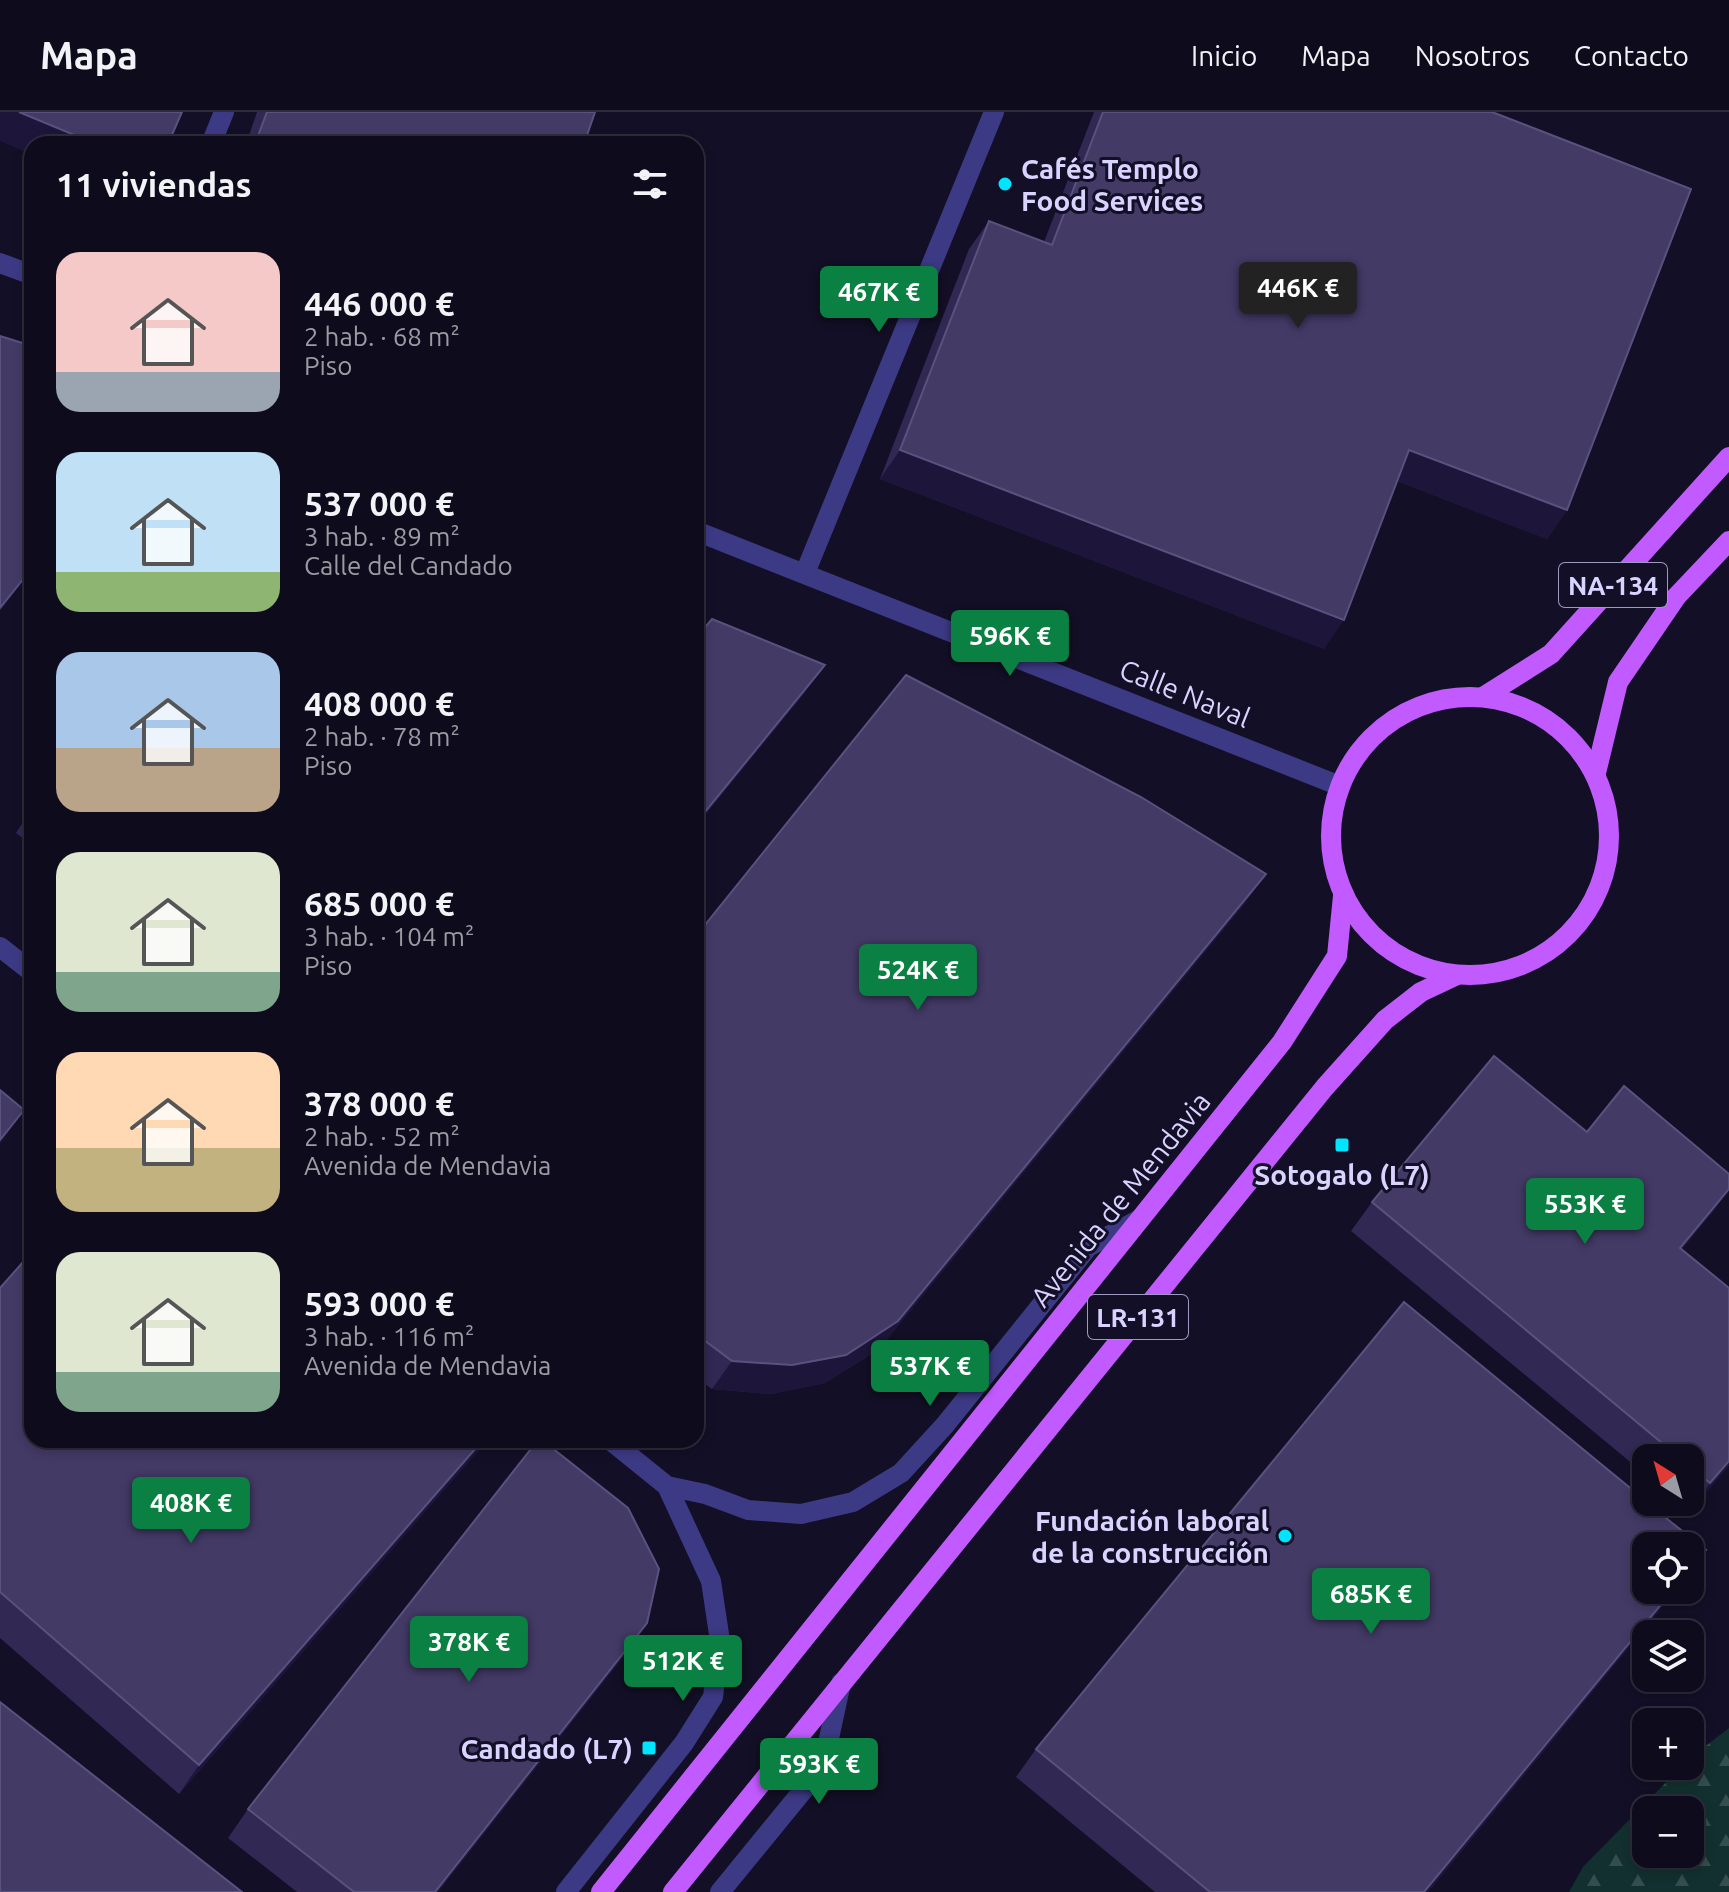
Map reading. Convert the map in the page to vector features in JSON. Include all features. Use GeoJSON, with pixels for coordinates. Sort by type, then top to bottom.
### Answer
{"type":"FeatureCollection","features":[{"type":"Feature","properties":{"kind":"main road","name":"NA-134"},"geometry":{"type":"LineString","coordinates":[[1483,697],[1551,654],[1729,457]]}},
{"type":"Feature","properties":{"kind":"main road","name":"NA-134"},"geometry":{"type":"LineString","coordinates":[[1596,773],[1618,682],[1676,597],[1729,541]]}},
{"type":"Feature","properties":{"kind":"main road"},"geometry":{"type":"LineString","coordinates":[[1483,697],[1529,709],[1568,735],[1596,773],[1609,814],[1609,856],[1597,897],[1573,932],[1539,958],[1500,973],[1457,975],[1410,963],[1371,935],[1343,896],[1332,859],[1331,822],[1340,786],[1363,747],[1397,718],[1438,700],[1483,697]]}},
{"type":"Feature","properties":{"kind":"main road","name":"Avenida de Mendavia"},"geometry":{"type":"LineString","coordinates":[[601,1892],[1282,1042],[1337,956],[1343,896]]}},
{"type":"Feature","properties":{"kind":"main road","name":"LR-131"},"geometry":{"type":"LineString","coordinates":[[673,1892],[1325,1087],[1385,1020],[1421,992],[1457,975]]}},
{"type":"Feature","properties":{"kind":"street"},"geometry":{"type":"LineString","coordinates":[[214,136],[224,112]]}},
{"type":"Feature","properties":{"kind":"street"},"geometry":{"type":"LineString","coordinates":[[805,573],[994,112]]}},
{"type":"Feature","properties":{"kind":"street"},"geometry":{"type":"LineString","coordinates":[[0,263],[24,272]]}},
{"type":"Feature","properties":{"kind":"street","name":"Calle Naval"},"geometry":{"type":"LineString","coordinates":[[704,534],[1340,786]]}},
{"type":"Feature","properties":{"kind":"street"},"geometry":{"type":"LineString","coordinates":[[0,947],[24,966]]}},
{"type":"Feature","properties":{"kind":"street"},"geometry":{"type":"LineString","coordinates":[[667,1486],[705,1494],[748,1510],[801,1514],[853,1502],[901,1473],[945,1425],[1088,1247],[1140,1219]]}},
{"type":"Feature","properties":{"kind":"street"},"geometry":{"type":"LineString","coordinates":[[566,1892],[684,1743],[713,1697],[720,1641],[711,1581],[667,1486],[620,1448]]}},
{"type":"Feature","properties":{"kind":"street"},"geometry":{"type":"LineString","coordinates":[[720,1892],[823,1766],[841,1683]]}},
{"type":"Feature","properties":{"kind":"green space"},"geometry":{"type":"Polygon","coordinates":[[[1729,1728],[1729,1892],[1569,1892],[1583,1867],[1632,1817],[1632,1868],[1704,1868],[1704,1796],[1653,1796],[1668,1780],[1704,1780],[1704,1747],[1729,1728]]]}},
{"type":"Feature","properties":{"kind":"building"},"geometry":{"type":"Polygon","coordinates":[[[19,112],[182,112],[172,136],[77,136],[19,112]]]}},
{"type":"Feature","properties":{"kind":"building"},"geometry":{"type":"Polygon","coordinates":[[[267,112],[595,112],[587,136],[258,136],[267,112]]]}},
{"type":"Feature","properties":{"kind":"building"},"geometry":{"type":"Polygon","coordinates":[[[1103,112],[1492,112],[1691,189],[1567,510],[1409,450],[1344,620],[900,450],[989,221],[1052,245],[1103,112]]]}},
{"type":"Feature","properties":{"kind":"building"},"geometry":{"type":"Polygon","coordinates":[[[0,336],[24,344],[24,578],[0,608],[0,336]]]}},
{"type":"Feature","properties":{"kind":"building"},"geometry":{"type":"Polygon","coordinates":[[[712,619],[825,665],[704,813],[704,628],[712,619]]]}},
{"type":"Feature","properties":{"kind":"building"},"geometry":{"type":"Polygon","coordinates":[[[906,675],[1141,797],[1266,874],[898,1321],[846,1355],[792,1365],[732,1361],[704,1340],[704,926],[906,675]]]}},
{"type":"Feature","properties":{"kind":"building"},"geometry":{"type":"Polygon","coordinates":[[[1494,1056],[1587,1132],[1624,1086],[1729,1174],[1729,1189],[1680,1248],[1729,1288],[1729,1461],[1710,1483],[1704,1478],[1704,1444],[1663,1444],[1372,1202],[1494,1056]]]}},
{"type":"Feature","properties":{"kind":"building"},"geometry":{"type":"Polygon","coordinates":[[[0,1090],[24,1110],[0,1140],[0,1090]]]}},
{"type":"Feature","properties":{"kind":"building"},"geometry":{"type":"Polygon","coordinates":[[[24,1261],[24,1448],[476,1448],[199,1765],[0,1592],[0,1288],[24,1261]]]}},
{"type":"Feature","properties":{"kind":"building"},"geometry":{"type":"Polygon","coordinates":[[[1404,1302],[1632,1489],[1632,1516],[1664,1516],[1684,1532],[1632,1532],[1632,1604],[1661,1604],[1648,1620],[1632,1620],[1632,1640],[1424,1892],[1210,1892],[1036,1749],[1404,1302]]]}},
{"type":"Feature","properties":{"kind":"building"},"geometry":{"type":"Polygon","coordinates":[[[532,1448],[552,1448],[628,1508],[659,1569],[647,1623],[435,1892],[354,1892],[248,1809],[532,1448]]]}},
{"type":"Feature","properties":{"kind":"building"},"geometry":{"type":"Polygon","coordinates":[[[0,1702],[242,1892],[0,1892],[0,1702]]]}},
{"type":"Feature","properties":{"kind":"place","name":"Cafés Templo Food Services"},"geometry":{"type":"Point","coordinates":[1005,184]}},
{"type":"Feature","properties":{"kind":"place","name":"Sotogalo (L7)"},"geometry":{"type":"Point","coordinates":[1342,1145]}},
{"type":"Feature","properties":{"kind":"place","name":"Fundación laboral de la construcción"},"geometry":{"type":"Point","coordinates":[1285,1536]}},
{"type":"Feature","properties":{"kind":"place","name":"Candado (L7)"},"geometry":{"type":"Point","coordinates":[649,1748]}}]}
